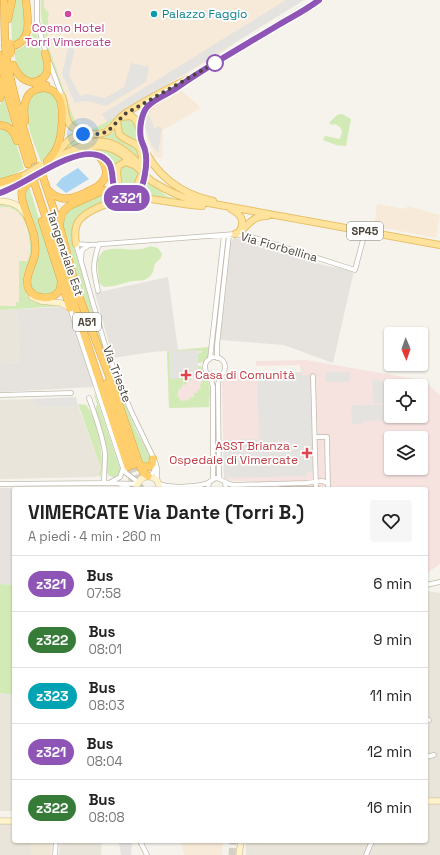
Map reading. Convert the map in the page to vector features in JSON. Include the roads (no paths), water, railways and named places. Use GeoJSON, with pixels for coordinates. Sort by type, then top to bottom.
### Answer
{"type":"FeatureCollection","features":[{"type":"Feature","properties":{"kind":"highway"},"geometry":{"type":"LineString","coordinates":[[4,0],[10,44]]}},
{"type":"Feature","properties":{"kind":"highway"},"geometry":{"type":"LineString","coordinates":[[8,0],[10,44],[4,55],[20,120],[33,161]]}},
{"type":"Feature","properties":{"kind":"highway"},"geometry":{"type":"LineString","coordinates":[[8,19],[12,0]]}},
{"type":"Feature","properties":{"kind":"highway"},"geometry":{"type":"LineString","coordinates":[[10,44],[21,42],[27,33],[26,0]]}},
{"type":"Feature","properties":{"kind":"highway"},"geometry":{"type":"LineString","coordinates":[[26,81],[35,82],[45,76],[48,68],[45,53]]}},
{"type":"Feature","properties":{"kind":"highway"},"geometry":{"type":"LineString","coordinates":[[4,55],[13,65],[19,76],[26,81],[52,86],[58,90],[62,96]]}},
{"type":"Feature","properties":{"kind":"highway"},"geometry":{"type":"LineString","coordinates":[[13,65],[33,161]]}},
{"type":"Feature","properties":{"kind":"highway"},"geometry":{"type":"LineString","coordinates":[[0,70],[2,84],[0,98]]}},
{"type":"Feature","properties":{"kind":"highway"},"geometry":{"type":"LineString","coordinates":[[25,121],[24,109],[26,98],[33,91],[41,88],[50,89],[59,97],[62,108],[60,139],[56,149],[38,174],[25,186],[21,193],[35,242],[34,259],[28,275],[27,284],[29,290],[34,295],[39,297],[55,295],[60,287],[61,279]]}},
{"type":"Feature","properties":{"kind":"highway"},"geometry":{"type":"LineString","coordinates":[[0,125],[8,126],[12,130],[22,154],[33,161]]}},
{"type":"Feature","properties":{"kind":"highway"},"geometry":{"type":"LineString","coordinates":[[47,188],[58,197],[67,199],[97,187],[105,178],[106,170],[104,162],[96,154]]}},
{"type":"Feature","properties":{"kind":"highway"},"geometry":{"type":"LineString","coordinates":[[0,183],[38,174]]}},
{"type":"Feature","properties":{"kind":"highway"},"geometry":{"type":"LineString","coordinates":[[38,174],[47,188],[78,291]]}},
{"type":"Feature","properties":{"kind":"highway"},"geometry":{"type":"LineString","coordinates":[[38,174],[35,198],[70,308]]}},
{"type":"Feature","properties":{"kind":"highway","name":"Tangenziale Est"},"geometry":{"type":"LineString","coordinates":[[38,174],[78,291],[131,467]]}},
{"type":"Feature","properties":{"kind":"highway","name":"Tangenziale Est"},"geometry":{"type":"LineString","coordinates":[[38,174],[131,467]]}},
{"type":"Feature","properties":{"kind":"highway"},"geometry":{"type":"LineString","coordinates":[[61,231],[61,217],[67,207],[104,190],[117,194]]}},
{"type":"Feature","properties":{"kind":"highway"},"geometry":{"type":"LineString","coordinates":[[131,467],[149,467],[152,464],[153,457]]}},
{"type":"Feature","properties":{"kind":"highway"},"geometry":{"type":"LineString","coordinates":[[131,467],[149,476]]}},
{"type":"Feature","properties":{"kind":"main road"},"geometry":{"type":"LineString","coordinates":[[140,132],[143,115],[148,106],[188,79],[319,0]]}},
{"type":"Feature","properties":{"kind":"main road"},"geometry":{"type":"LineString","coordinates":[[0,193],[38,174],[71,138],[78,134],[104,133],[119,119],[158,94],[188,79]]}},
{"type":"Feature","properties":{"kind":"main road"},"geometry":{"type":"LineString","coordinates":[[62,96],[65,117],[69,124],[78,131],[87,134]]}},
{"type":"Feature","properties":{"kind":"main road"},"geometry":{"type":"LineString","coordinates":[[119,119],[127,116],[133,117],[138,123],[141,139],[145,149],[156,168],[175,186],[208,200],[257,210],[267,214]]}},
{"type":"Feature","properties":{"kind":"main road"},"geometry":{"type":"LineString","coordinates":[[119,119],[119,134],[139,147],[142,152],[144,164],[145,149]]}},
{"type":"Feature","properties":{"kind":"main road","name":"SP45"},"geometry":{"type":"LineString","coordinates":[[38,174],[84,145],[95,142],[105,142],[117,145],[127,151],[158,184],[168,191],[182,197],[440,245]]}},
{"type":"Feature","properties":{"kind":"main road","name":"SP45"},"geometry":{"type":"LineString","coordinates":[[38,174],[86,148],[94,146],[107,147],[126,156],[144,178],[158,184]]}},
{"type":"Feature","properties":{"kind":"main road"},"geometry":{"type":"LineString","coordinates":[[58,163],[78,155],[96,154],[109,163],[117,194],[128,198],[153,199],[198,206],[224,206],[238,213],[241,217],[241,228],[232,235]]}},
{"type":"Feature","properties":{"kind":"main road"},"geometry":{"type":"LineString","coordinates":[[128,163],[133,165],[144,178],[132,192],[125,192],[119,188],[117,170],[120,165],[128,163]]}},
{"type":"Feature","properties":{"kind":"main road"},"geometry":{"type":"LineString","coordinates":[[0,187],[38,174]]}},
{"type":"Feature","properties":{"kind":"main road"},"geometry":{"type":"LineString","coordinates":[[76,244],[76,227],[78,222],[83,217],[97,208],[135,196],[139,192],[144,178]]}},
{"type":"Feature","properties":{"kind":"main road"},"geometry":{"type":"LineString","coordinates":[[0,201],[12,202],[20,207],[26,217],[32,235],[34,249],[32,262],[24,281],[26,290],[31,296],[38,300],[61,303],[70,308]]}},
{"type":"Feature","properties":{"kind":"main road"},"geometry":{"type":"LineString","coordinates":[[232,235],[244,229],[253,219],[265,216],[278,216]]}},
{"type":"Feature","properties":{"kind":"main road"},"geometry":{"type":"LineString","coordinates":[[137,485],[142,478],[149,476],[159,484]]}},
{"type":"Feature","properties":{"kind":"main road"},"geometry":{"type":"LineString","coordinates":[[428,801],[440,801]]}},
{"type":"Feature","properties":{"kind":"main road"},"geometry":{"type":"LineString","coordinates":[[0,821],[12,821]]}},
{"type":"Feature","properties":{"kind":"main road"},"geometry":{"type":"LineString","coordinates":[[239,855],[240,843]]}},
{"type":"Feature","properties":{"kind":"street"},"geometry":{"type":"LineString","coordinates":[[37,0],[37,21],[45,53],[62,96]]}},
{"type":"Feature","properties":{"kind":"street","name":"Via Fiorbellina"},"geometry":{"type":"LineString","coordinates":[[76,244],[90,245],[232,235],[252,237],[355,270],[365,232]]}},
{"type":"Feature","properties":{"kind":"street"},"geometry":{"type":"LineString","coordinates":[[213,479],[213,387],[210,376],[206,372],[205,366],[210,359],[224,235]]}},
{"type":"Feature","properties":{"kind":"street"},"geometry":{"type":"LineString","coordinates":[[217,358],[217,345],[232,235]]}},
{"type":"Feature","properties":{"kind":"street","name":"Via Trieste"},"geometry":{"type":"LineString","coordinates":[[76,244],[107,352],[131,410],[153,457],[157,468],[159,484]]}},
{"type":"Feature","properties":{"kind":"street"},"geometry":{"type":"LineString","coordinates":[[98,291],[93,271],[93,263],[99,244]]}},
{"type":"Feature","properties":{"kind":"street"},"geometry":{"type":"LineString","coordinates":[[82,266],[82,250],[90,245]]}},
{"type":"Feature","properties":{"kind":"street","name":"Via Trieste"},"geometry":{"type":"LineString","coordinates":[[70,308],[131,467],[126,473],[137,485]]}},
{"type":"Feature","properties":{"kind":"street"},"geometry":{"type":"LineString","coordinates":[[210,359],[217,358],[222,360],[225,365],[224,372],[220,376],[218,384],[219,478]]}},
{"type":"Feature","properties":{"kind":"street"},"geometry":{"type":"LineString","coordinates":[[210,376],[220,376]]}},
{"type":"Feature","properties":{"kind":"street"},"geometry":{"type":"LineString","coordinates":[[313,376],[317,487]]}},
{"type":"Feature","properties":{"kind":"street"},"geometry":{"type":"LineString","coordinates":[[0,395],[71,393]]}},
{"type":"Feature","properties":{"kind":"street"},"geometry":{"type":"LineString","coordinates":[[89,398],[95,415],[104,452],[104,483]]}},
{"type":"Feature","properties":{"kind":"street"},"geometry":{"type":"LineString","coordinates":[[315,437],[327,437],[328,487]]}},
{"type":"Feature","properties":{"kind":"street"},"geometry":{"type":"LineString","coordinates":[[149,476],[155,469],[153,457]]}},
{"type":"Feature","properties":{"kind":"street"},"geometry":{"type":"LineString","coordinates":[[109,483],[120,477],[131,467]]}},
{"type":"Feature","properties":{"kind":"street"},"geometry":{"type":"LineString","coordinates":[[159,484],[168,486],[201,485],[209,483],[213,479],[219,478],[225,483],[233,485],[324,481],[328,487]]}},
{"type":"Feature","properties":{"kind":"street"},"geometry":{"type":"LineString","coordinates":[[0,484],[116,483],[137,485]]}},
{"type":"Feature","properties":{"kind":"street"},"geometry":{"type":"LineString","coordinates":[[116,483],[126,487]]}},
{"type":"Feature","properties":{"kind":"street"},"geometry":{"type":"LineString","coordinates":[[208,487],[209,483]]}},
{"type":"Feature","properties":{"kind":"street"},"geometry":{"type":"LineString","coordinates":[[225,483],[226,487]]}},
{"type":"Feature","properties":{"kind":"street"},"geometry":{"type":"LineString","coordinates":[[428,585],[440,582]]}},
{"type":"Feature","properties":{"kind":"street"},"geometry":{"type":"LineString","coordinates":[[428,756],[434,755]]}},
{"type":"Feature","properties":{"kind":"street"},"geometry":{"type":"LineString","coordinates":[[55,855],[56,843]]}},
{"type":"Feature","properties":{"kind":"street"},"geometry":{"type":"LineString","coordinates":[[141,843],[147,855]]}},
{"type":"Feature","properties":{"kind":"street"},"geometry":{"type":"LineString","coordinates":[[366,855],[371,843]]}},
{"type":"Feature","properties":{"kind":"water"},"geometry":{"type":"Polygon","coordinates":[[[78,168],[89,179],[66,193],[56,185],[62,178],[78,168]]]}},
{"type":"Feature","properties":{"kind":"tunnel"},"geometry":{"type":"LineString","coordinates":[[33,160],[39,179]]}},
{"type":"Feature","properties":{"kind":"tunnel"},"geometry":{"type":"LineString","coordinates":[[144,178],[145,166]]}},
{"type":"Feature","properties":{"kind":"tunnel"},"geometry":{"type":"LineString","coordinates":[[133,465],[140,487]]}},
{"type":"Feature","properties":{"kind":"tunnel"},"geometry":{"type":"LineString","coordinates":[[128,467],[134,487]]}},
{"type":"Feature","properties":{"kind":"tunnel"},"geometry":{"type":"LineString","coordinates":[[232,855],[233,843]]}},
{"type":"Feature","properties":{"kind":"place","name":"Cosmo Hotel Torri Vimercate"},"geometry":{"type":"Point","coordinates":[68,14]}},
{"type":"Feature","properties":{"kind":"place","name":"Palazzo Faggio"},"geometry":{"type":"Point","coordinates":[154,14]}},
{"type":"Feature","properties":{"kind":"place","name":"Casa di Comunità"},"geometry":{"type":"Point","coordinates":[186,375]}},
{"type":"Feature","properties":{"kind":"place","name":"ASST Brianza - Ospedale di Vimercate"},"geometry":{"type":"Point","coordinates":[307,453]}}]}
